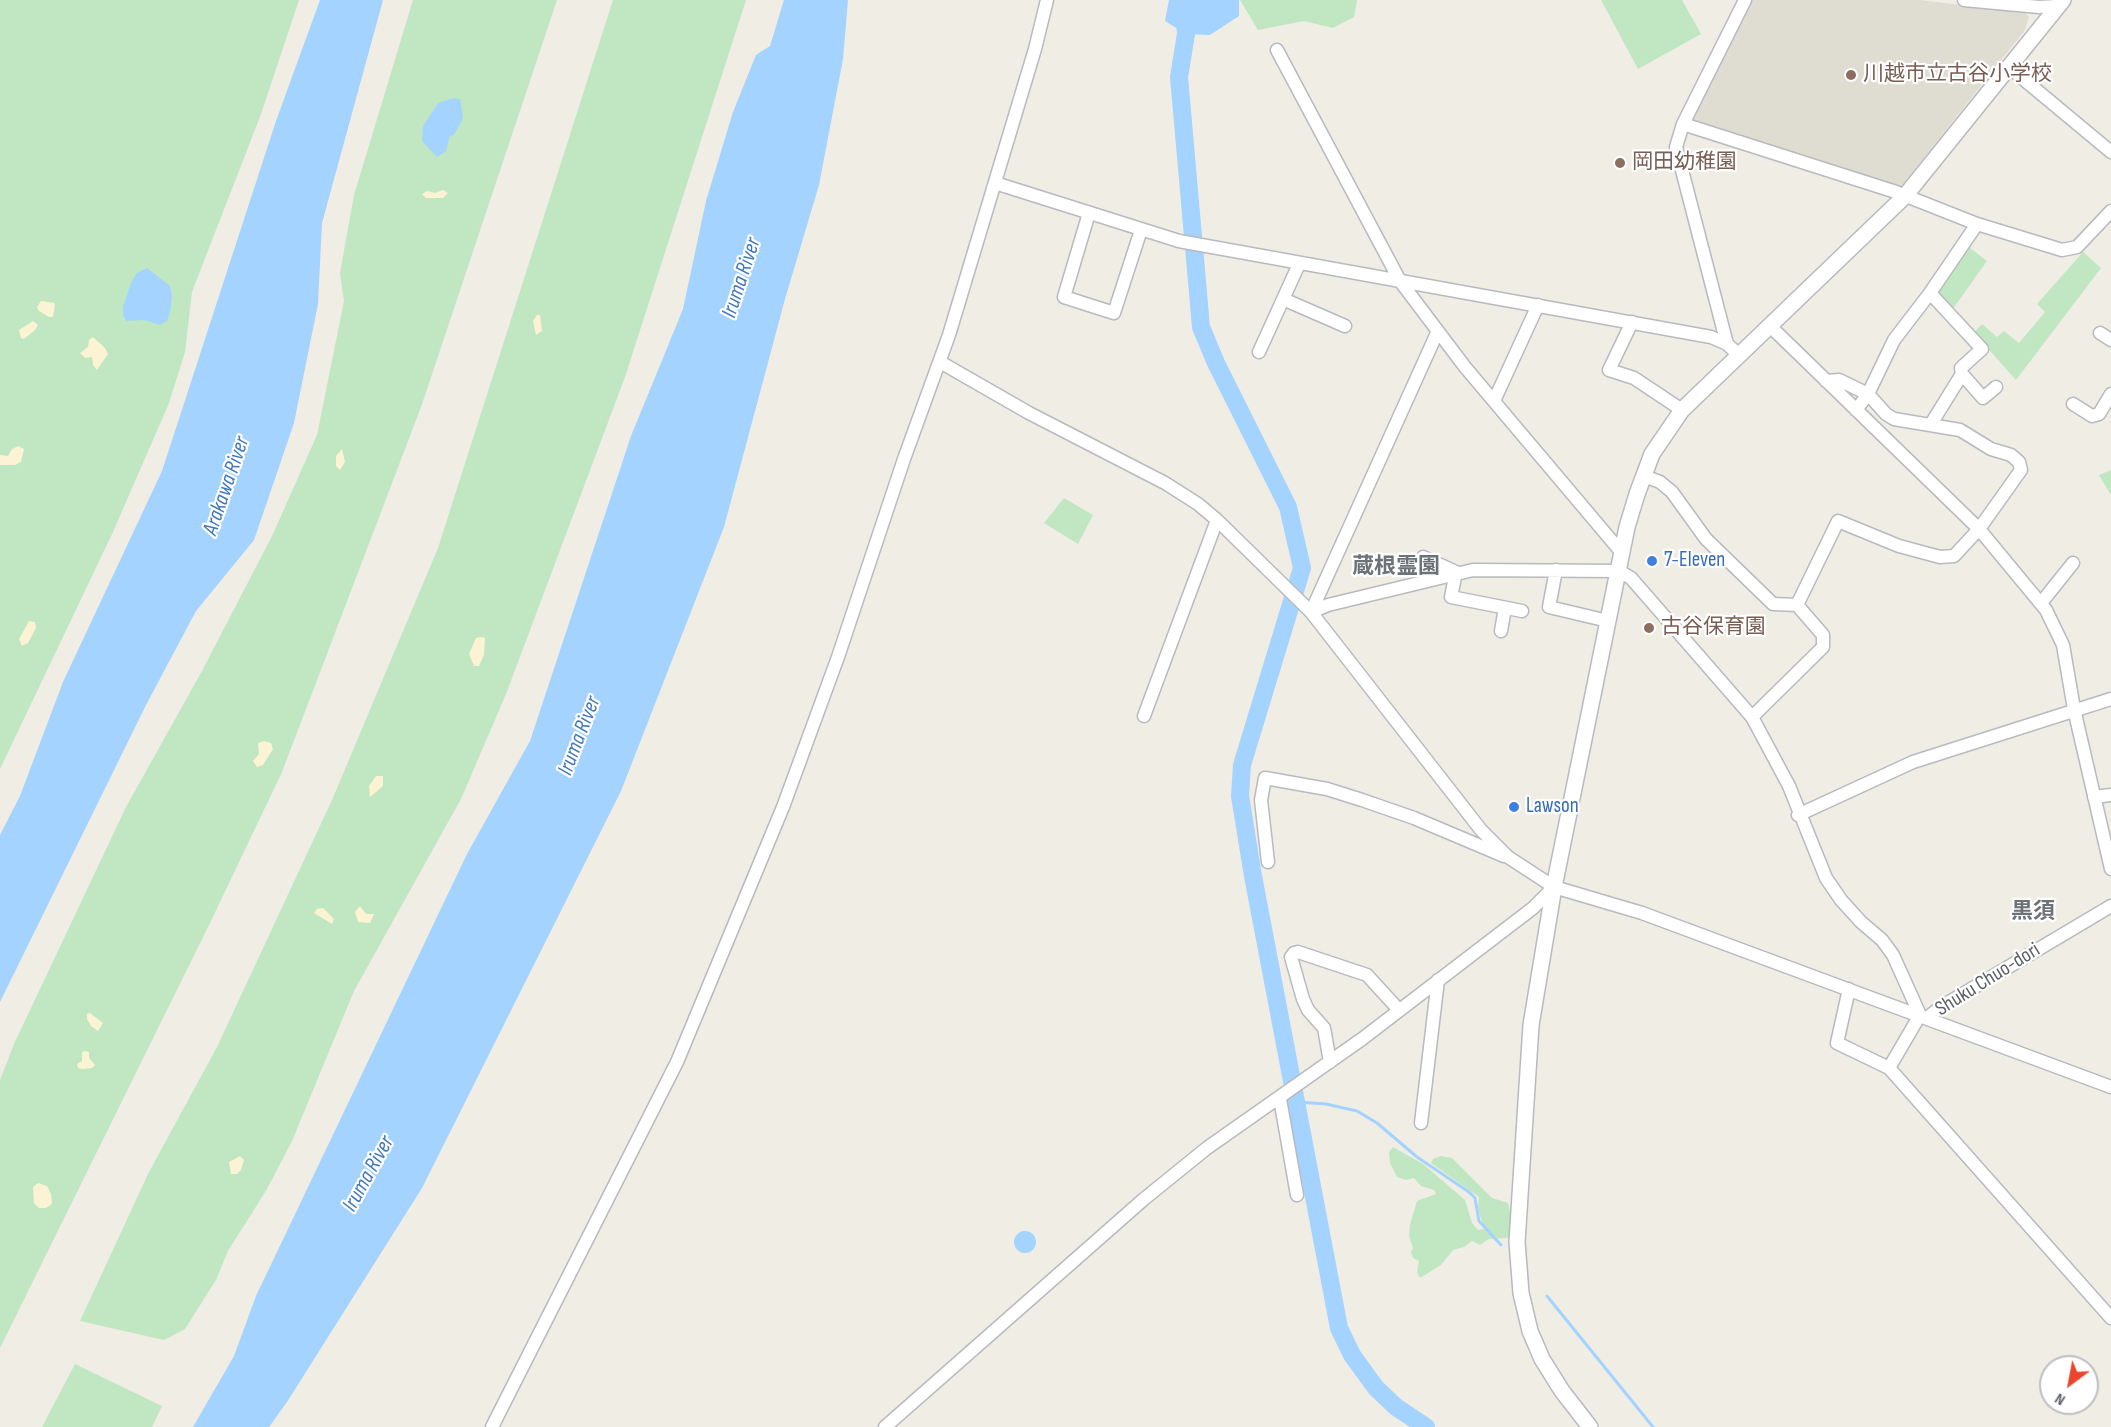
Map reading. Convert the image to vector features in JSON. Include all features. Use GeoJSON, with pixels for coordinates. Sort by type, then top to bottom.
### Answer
{"type":"FeatureCollection","features":[{"type":"Feature","properties":{"kind":"street"},"geometry":{"type":"LineString","coordinates":[[492,1427],[677,1062],[715,975],[819,711],[940,362],[995,183],[1047,0]]}},
{"type":"Feature","properties":{"kind":"street"},"geometry":{"type":"LineString","coordinates":[[1727,344],[1676,147],[1683,123],[1745,0]]}},
{"type":"Feature","properties":{"kind":"street"},"geometry":{"type":"LineString","coordinates":[[1964,0],[2039,7],[2061,3]]}},
{"type":"Feature","properties":{"kind":"street"},"geometry":{"type":"LineString","coordinates":[[1590,1427],[1562,1391],[1542,1359],[1530,1331],[1518,1268],[1522,1154],[1532,1025],[1554,887],[1627,527],[1644,476],[1660,442],[1682,410],[1905,196],[2061,3]]}},
{"type":"Feature","properties":{"kind":"street"},"geometry":{"type":"LineString","coordinates":[[1277,50],[1400,281],[1437,333],[1622,553]]}},
{"type":"Feature","properties":{"kind":"street"},"geometry":{"type":"LineString","coordinates":[[2010,68],[2111,152]]}},
{"type":"Feature","properties":{"kind":"street"},"geometry":{"type":"LineString","coordinates":[[1683,123],[1905,196],[1977,225],[2062,250],[2077,247],[2111,211]]}},
{"type":"Feature","properties":{"kind":"street"},"geometry":{"type":"LineString","coordinates":[[995,183],[1179,241],[1711,337],[1727,344],[1739,355]]}},
{"type":"Feature","properties":{"kind":"street"},"geometry":{"type":"LineString","coordinates":[[1089,213],[1064,297],[1114,313],[1141,230]]}},
{"type":"Feature","properties":{"kind":"street"},"geometry":{"type":"LineString","coordinates":[[1856,410],[1868,394],[1894,340],[1977,225]]}},
{"type":"Feature","properties":{"kind":"street"},"geometry":{"type":"LineString","coordinates":[[1259,352],[1299,264]]}},
{"type":"Feature","properties":{"kind":"street"},"geometry":{"type":"LineString","coordinates":[[1930,293],[1982,349],[1960,368],[1962,374],[1983,398],[1996,387]]}},
{"type":"Feature","properties":{"kind":"street"},"geometry":{"type":"LineString","coordinates":[[1283,298],[1345,326]]}},
{"type":"Feature","properties":{"kind":"street"},"geometry":{"type":"LineString","coordinates":[[1494,401],[1538,305]]}},
{"type":"Feature","properties":{"kind":"street"},"geometry":{"type":"LineString","coordinates":[[1632,322],[1609,370],[1634,378],[1682,410]]}},
{"type":"Feature","properties":{"kind":"street"},"geometry":{"type":"LineString","coordinates":[[1770,326],[1979,529],[2041,603],[2063,645],[2074,710],[2111,869]]}},
{"type":"Feature","properties":{"kind":"street"},"geometry":{"type":"LineString","coordinates":[[1311,612],[1437,333]]}},
{"type":"Feature","properties":{"kind":"street"},"geometry":{"type":"LineString","coordinates":[[940,362],[1029,413],[1165,483],[1217,520],[1311,612],[1481,830],[1508,857],[1554,887],[1642,913],[2111,1087]]}},
{"type":"Feature","properties":{"kind":"street"},"geometry":{"type":"LineString","coordinates":[[1931,424],[1962,374]]}},
{"type":"Feature","properties":{"kind":"street"},"geometry":{"type":"LineString","coordinates":[[1797,605],[1838,521],[1899,546],[1947,558],[1959,554],[2021,470],[2019,462],[1960,430],[1894,419],[1886,414],[1868,394],[1839,380],[1826,381]]}},
{"type":"Feature","properties":{"kind":"street"},"geometry":{"type":"LineString","coordinates":[[2073,404],[2092,416],[2099,414],[2111,394]]}},
{"type":"Feature","properties":{"kind":"street"},"geometry":{"type":"LineString","coordinates":[[1644,476],[1660,482],[1672,492],[1706,539],[1733,567],[1745,574],[1760,588],[1773,604],[1797,605],[1823,635],[1823,647],[1752,717]]}},
{"type":"Feature","properties":{"kind":"street"},"geometry":{"type":"LineString","coordinates":[[1144,716],[1217,520]]}},
{"type":"Feature","properties":{"kind":"street"},"geometry":{"type":"LineString","coordinates":[[1423,557],[1456,572]]}},
{"type":"Feature","properties":{"kind":"street"},"geometry":{"type":"LineString","coordinates":[[2041,603],[2073,563]]}},
{"type":"Feature","properties":{"kind":"street"},"geometry":{"type":"LineString","coordinates":[[1311,612],[1328,605],[1456,572],[1473,570],[1619,571],[1638,585],[1752,717],[1772,751],[1826,879],[1841,900],[1893,955],[1924,1017]]}},
{"type":"Feature","properties":{"kind":"street"},"geometry":{"type":"LineString","coordinates":[[1556,570],[1549,607],[1608,621]]}},
{"type":"Feature","properties":{"kind":"street"},"geometry":{"type":"LineString","coordinates":[[1456,572],[1451,597],[1522,611]]}},
{"type":"Feature","properties":{"kind":"street"},"geometry":{"type":"LineString","coordinates":[[1501,631],[1505,608]]}},
{"type":"Feature","properties":{"kind":"street"},"geometry":{"type":"LineString","coordinates":[[1798,816],[1912,762],[2111,699]]}},
{"type":"Feature","properties":{"kind":"street"},"geometry":{"type":"LineString","coordinates":[[1268,862],[1260,800],[1265,778],[1327,789],[1362,800],[1414,818],[1489,852],[1508,857]]}},
{"type":"Feature","properties":{"kind":"street"},"geometry":{"type":"LineString","coordinates":[[2094,797],[2111,795]]}},
{"type":"Feature","properties":{"kind":"street"},"geometry":{"type":"LineString","coordinates":[[885,1427],[1144,1199],[1207,1148],[1330,1062],[1533,908],[1554,887]]}},
{"type":"Feature","properties":{"kind":"street","name":"Shuku Chuo-dori"},"geometry":{"type":"LineString","coordinates":[[1924,1017],[2111,906]]}},
{"type":"Feature","properties":{"kind":"street"},"geometry":{"type":"LineString","coordinates":[[1330,1062],[1324,1028],[1308,1010],[1303,999],[1291,957],[1294,953],[1298,952],[1367,975],[1399,1010]]}},
{"type":"Feature","properties":{"kind":"street"},"geometry":{"type":"LineString","coordinates":[[1421,1123],[1438,980]]}},
{"type":"Feature","properties":{"kind":"street"},"geometry":{"type":"LineString","coordinates":[[1849,989],[1838,1042],[1889,1068],[2111,1318]]}},
{"type":"Feature","properties":{"kind":"street"},"geometry":{"type":"LineString","coordinates":[[1889,1068],[1924,1017]]}},
{"type":"Feature","properties":{"kind":"street"},"geometry":{"type":"LineString","coordinates":[[1282,1097],[1297,1195]]}},
{"type":"Feature","properties":{"kind":"shaded area","name":"川越市立古谷小学校"},"geometry":{"type":"Polygon","coordinates":[[[1749,0],[1920,0],[2025,13],[2029,17],[2025,30],[1900,188],[1688,120],[1749,0]]]}},
{"type":"Feature","properties":{"kind":"green space"},"geometry":{"type":"Polygon","coordinates":[[[0,0],[299,0],[261,114],[192,292],[185,352],[169,403],[113,532],[0,769],[0,0]]]}},
{"type":"Feature","properties":{"kind":"green space"},"geometry":{"type":"Polygon","coordinates":[[[413,0],[557,0],[421,407],[282,772],[0,1348],[0,1080],[14,1044],[126,807],[202,671],[273,534],[317,435],[344,301],[340,273],[354,195],[413,0]]]}},
{"type":"Feature","properties":{"kind":"green space"},"geometry":{"type":"Polygon","coordinates":[[[613,0],[746,0],[625,377],[506,694],[461,799],[354,991],[292,1141],[267,1189],[228,1251],[216,1280],[185,1329],[164,1340],[80,1321],[148,1174],[217,1047],[332,800],[438,548],[613,0]]]}},
{"type":"Feature","properties":{"kind":"green space"},"geometry":{"type":"Polygon","coordinates":[[[1240,0],[1357,0],[1354,17],[1333,28],[1304,21],[1258,30],[1240,0]]]}},
{"type":"Feature","properties":{"kind":"green space"},"geometry":{"type":"Polygon","coordinates":[[[1601,0],[1682,0],[1701,34],[1638,69],[1601,0]]]}},
{"type":"Feature","properties":{"kind":"green space"},"geometry":{"type":"Polygon","coordinates":[[[1973,236],[1975,238],[1970,248],[1987,261],[1952,310],[1936,293],[1973,236]]]}},
{"type":"Feature","properties":{"kind":"green space"},"geometry":{"type":"Polygon","coordinates":[[[2083,252],[2101,268],[2016,380],[1974,333],[1982,324],[1997,337],[2004,331],[2019,343],[2045,312],[2037,304],[2083,252]]]}},
{"type":"Feature","properties":{"kind":"green space"},"geometry":{"type":"Polygon","coordinates":[[[2111,470],[2111,495],[2099,475],[2111,470]]]}},
{"type":"Feature","properties":{"kind":"green space"},"geometry":{"type":"Polygon","coordinates":[[[1064,498],[1093,515],[1078,544],[1044,523],[1064,498]]]}},
{"type":"Feature","properties":{"kind":"green space"},"geometry":{"type":"Polygon","coordinates":[[[1393,1147],[1423,1164],[1465,1200],[1472,1223],[1478,1230],[1484,1229],[1478,1209],[1479,1197],[1431,1163],[1433,1159],[1441,1156],[1452,1158],[1492,1198],[1508,1203],[1513,1222],[1511,1235],[1507,1238],[1489,1239],[1480,1245],[1472,1241],[1464,1247],[1453,1250],[1441,1265],[1420,1278],[1417,1272],[1419,1261],[1413,1258],[1411,1252],[1413,1248],[1409,1236],[1410,1225],[1417,1201],[1436,1194],[1434,1190],[1421,1186],[1414,1178],[1406,1180],[1397,1177],[1390,1163],[1389,1152],[1393,1147]]]}},
{"type":"Feature","properties":{"kind":"green space"},"geometry":{"type":"Polygon","coordinates":[[[75,1364],[162,1406],[152,1427],[42,1427],[75,1364]]]}},
{"type":"Feature","properties":{"kind":"sand"},"geometry":{"type":"Polygon","coordinates":[[[443,190],[448,193],[443,198],[426,198],[422,194],[427,191],[435,193],[443,190]]]}},
{"type":"Feature","properties":{"kind":"sand"},"geometry":{"type":"Polygon","coordinates":[[[41,301],[55,303],[53,317],[39,311],[37,307],[41,301]]]}},
{"type":"Feature","properties":{"kind":"sand"},"geometry":{"type":"Polygon","coordinates":[[[537,315],[540,315],[542,331],[536,335],[533,321],[537,315]]]}},
{"type":"Feature","properties":{"kind":"sand"},"geometry":{"type":"Polygon","coordinates":[[[33,321],[38,325],[35,330],[24,339],[21,338],[19,330],[33,321]]]}},
{"type":"Feature","properties":{"kind":"sand"},"geometry":{"type":"Polygon","coordinates":[[[93,337],[108,354],[97,370],[93,365],[92,357],[85,358],[80,353],[88,347],[89,340],[93,337]]]}},
{"type":"Feature","properties":{"kind":"sand"},"geometry":{"type":"Polygon","coordinates":[[[18,446],[24,449],[21,462],[15,465],[0,465],[0,455],[8,456],[12,449],[18,446]]]}},
{"type":"Feature","properties":{"kind":"sand"},"geometry":{"type":"Polygon","coordinates":[[[342,449],[345,462],[340,470],[336,466],[336,456],[342,449]]]}},
{"type":"Feature","properties":{"kind":"sand"},"geometry":{"type":"Polygon","coordinates":[[[29,621],[35,622],[36,628],[28,643],[22,646],[19,639],[29,621]]]}},
{"type":"Feature","properties":{"kind":"sand"},"geometry":{"type":"Polygon","coordinates":[[[476,638],[485,638],[484,655],[479,666],[474,666],[469,654],[476,638]]]}},
{"type":"Feature","properties":{"kind":"sand"},"geometry":{"type":"Polygon","coordinates":[[[264,741],[271,743],[273,749],[263,765],[257,767],[253,761],[259,754],[258,743],[264,741]]]}},
{"type":"Feature","properties":{"kind":"sand"},"geometry":{"type":"Polygon","coordinates":[[[376,776],[383,776],[383,786],[370,797],[369,786],[376,776]]]}},
{"type":"Feature","properties":{"kind":"sand"},"geometry":{"type":"Polygon","coordinates":[[[360,906],[366,914],[374,914],[370,923],[358,922],[355,912],[360,906]]]}},
{"type":"Feature","properties":{"kind":"sand"},"geometry":{"type":"Polygon","coordinates":[[[323,908],[334,919],[332,924],[314,913],[317,909],[323,908]]]}},
{"type":"Feature","properties":{"kind":"sand"},"geometry":{"type":"Polygon","coordinates":[[[90,1013],[103,1023],[98,1031],[87,1019],[87,1014],[90,1013]]]}},
{"type":"Feature","properties":{"kind":"sand"},"geometry":{"type":"Polygon","coordinates":[[[82,1052],[89,1052],[89,1058],[95,1065],[92,1068],[78,1068],[77,1064],[82,1061],[82,1052]]]}},
{"type":"Feature","properties":{"kind":"sand"},"geometry":{"type":"Polygon","coordinates":[[[240,1156],[244,1160],[241,1170],[237,1174],[231,1174],[229,1162],[240,1156]]]}},
{"type":"Feature","properties":{"kind":"sand"},"geometry":{"type":"Polygon","coordinates":[[[38,1183],[47,1186],[51,1194],[52,1204],[46,1208],[39,1208],[34,1203],[33,1187],[38,1183]]]}},
{"type":"Feature","properties":{"kind":"water","name":"Arakawa River"},"geometry":{"type":"Polygon","coordinates":[[[320,0],[383,0],[322,223],[318,304],[294,423],[254,540],[196,611],[146,705],[0,1002],[0,835],[20,796],[63,682],[162,471],[276,121],[320,0]]]}},
{"type":"Feature","properties":{"kind":"water","name":"Iruma River"},"geometry":{"type":"Polygon","coordinates":[[[784,0],[848,0],[843,59],[819,185],[785,299],[724,527],[621,791],[422,1188],[287,1402],[269,1427],[193,1427],[234,1356],[256,1296],[467,854],[530,741],[631,436],[683,309],[706,201],[733,112],[756,55],[770,46],[784,0]]]}},
{"type":"Feature","properties":{"kind":"water"},"geometry":{"type":"Polygon","coordinates":[[[1169,0],[1239,0],[1239,16],[1210,35],[1186,34],[1165,21],[1169,0]]]}},
{"type":"Feature","properties":{"kind":"water"},"geometry":{"type":"Polygon","coordinates":[[[454,98],[460,99],[463,118],[454,135],[450,136],[446,151],[437,157],[422,141],[423,126],[438,103],[454,98]]]}},
{"type":"Feature","properties":{"kind":"water"},"geometry":{"type":"Polygon","coordinates":[[[147,268],[170,286],[172,297],[170,313],[167,321],[160,325],[144,320],[126,321],[123,315],[123,306],[132,281],[137,273],[147,268]]]}},
{"type":"Feature","properties":{"kind":"water"},"geometry":{"type":"Polygon","coordinates":[[[1025,1231],[1033,1234],[1036,1242],[1033,1250],[1025,1253],[1017,1250],[1014,1242],[1017,1234],[1025,1231]]]}},
{"type":"Feature","properties":{"kind":"waterway"},"geometry":{"type":"LineString","coordinates":[[1183,0],[1186,34],[1179,77],[1201,327],[1216,363],[1288,507],[1302,568],[1242,765],[1240,796],[1253,876],[1339,1328],[1352,1355],[1376,1388],[1396,1407],[1426,1427]]}},
{"type":"Feature","properties":{"kind":"waterway"},"geometry":{"type":"LineString","coordinates":[[1902,1074],[1959,1138]]}},
{"type":"Feature","properties":{"kind":"waterway"},"geometry":{"type":"LineString","coordinates":[[1297,1102],[1326,1104],[1357,1111],[1377,1123],[1417,1157],[1469,1192],[1475,1198],[1479,1221],[1501,1245]]}},
{"type":"Feature","properties":{"kind":"waterway"},"geometry":{"type":"LineString","coordinates":[[1547,1296],[1653,1427]]}},
{"type":"Feature","properties":{"kind":"place","name":"川越市立古谷小学校"},"geometry":{"type":"Point","coordinates":[1851,75]}},
{"type":"Feature","properties":{"kind":"place","name":"岡田幼稚園"},"geometry":{"type":"Point","coordinates":[1620,163]}},
{"type":"Feature","properties":{"kind":"place","name":"7-Eleven"},"geometry":{"type":"Point","coordinates":[1652,561]}},
{"type":"Feature","properties":{"kind":"place","name":"古谷保育園"},"geometry":{"type":"Point","coordinates":[1649,628]}},
{"type":"Feature","properties":{"kind":"place","name":"Lawson"},"geometry":{"type":"Point","coordinates":[1514,807]}},
{"type":"Feature","properties":{"kind":"district","name":"蔵根霊園"},"geometry":{"type":"Point","coordinates":[1396,567]}},
{"type":"Feature","properties":{"kind":"district","name":"黒須"},"geometry":{"type":"Point","coordinates":[2033,912]}}]}
